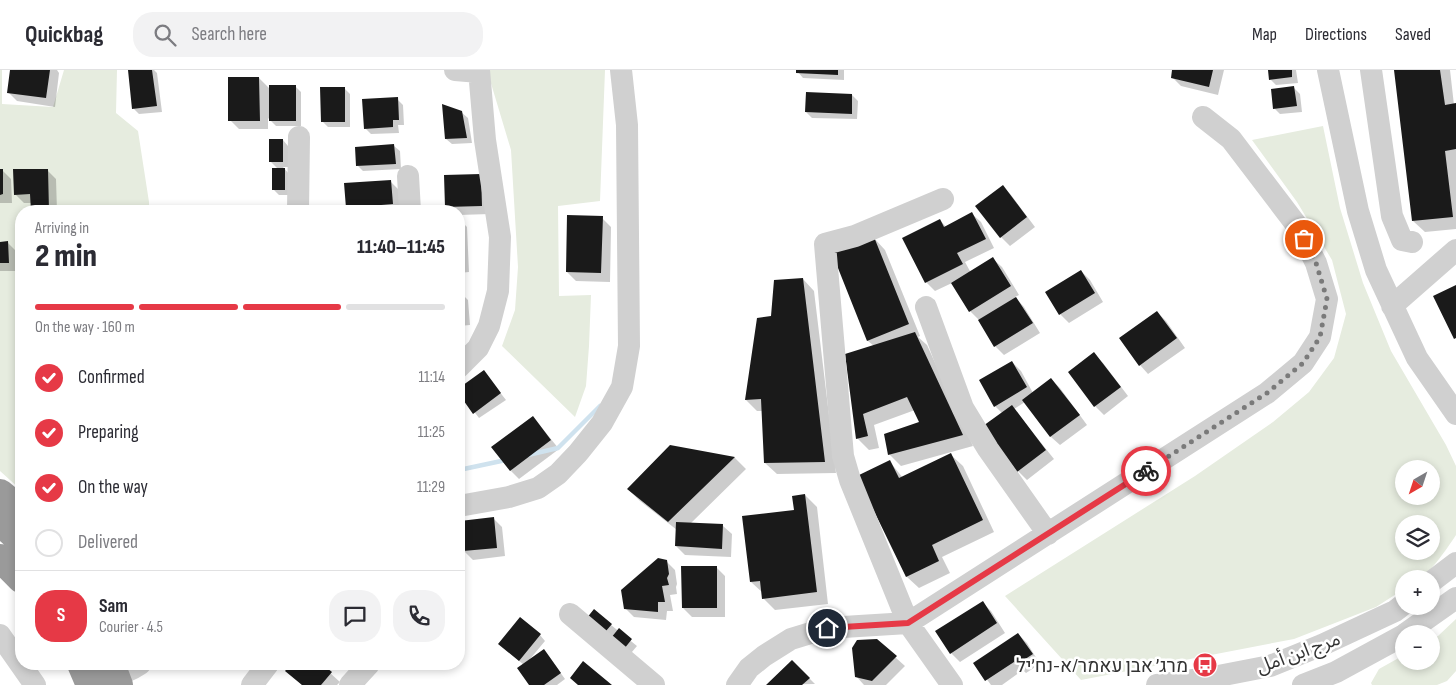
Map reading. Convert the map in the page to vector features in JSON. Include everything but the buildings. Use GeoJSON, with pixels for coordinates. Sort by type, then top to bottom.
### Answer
{"type":"FeatureCollection","features":[{"type":"Feature","properties":{"kind":"highway"},"geometry":{"type":"LineString","coordinates":[[0,493],[15,505]]}},
{"type":"Feature","properties":{"kind":"highway"},"geometry":{"type":"LineString","coordinates":[[0,522],[15,535]]}},
{"type":"Feature","properties":{"kind":"highway"},"geometry":{"type":"LineString","coordinates":[[0,558],[15,572]]}},
{"type":"Feature","properties":{"kind":"street"},"geometry":{"type":"LineString","coordinates":[[455,70],[479,71],[486,140],[500,237],[498,290],[489,326],[478,348],[465,361]]}},
{"type":"Feature","properties":{"kind":"street"},"geometry":{"type":"LineString","coordinates":[[465,505],[509,497],[538,488],[558,474],[578,453],[602,422],[622,387],[629,336],[627,125],[621,70]]}},
{"type":"Feature","properties":{"kind":"street"},"geometry":{"type":"LineString","coordinates":[[1328,70],[1358,211],[1376,270],[1417,358],[1456,414]]}},
{"type":"Feature","properties":{"kind":"street"},"geometry":{"type":"LineString","coordinates":[[1371,70],[1392,216],[1402,240],[1412,242]]}},
{"type":"Feature","properties":{"kind":"street"},"geometry":{"type":"LineString","coordinates":[[737,685],[749,668],[791,639],[827,628],[908,623],[1267,393],[1303,363],[1320,337],[1327,299],[1316,263],[1298,227],[1231,139],[1203,117]]}},
{"type":"Feature","properties":{"kind":"street"},"geometry":{"type":"LineString","coordinates":[[298,205],[299,137]]}},
{"type":"Feature","properties":{"kind":"street"},"geometry":{"type":"LineString","coordinates":[[408,176],[410,205]]}},
{"type":"Feature","properties":{"kind":"street"},"geometry":{"type":"LineString","coordinates":[[943,199],[855,236],[824,244],[843,456],[850,480],[908,623],[952,685]]}},
{"type":"Feature","properties":{"kind":"street"},"geometry":{"type":"LineString","coordinates":[[1392,306],[1456,251]]}},
{"type":"Feature","properties":{"kind":"street"},"geometry":{"type":"LineString","coordinates":[[926,307],[963,408],[988,449],[1048,534]]}},
{"type":"Feature","properties":{"kind":"street"},"geometry":{"type":"LineString","coordinates":[[1440,575],[1456,563]]}},
{"type":"Feature","properties":{"kind":"street","name":"مرج ابن أمل"},"geometry":{"type":"LineString","coordinates":[[1417,625],[1456,598]]}},
{"type":"Feature","properties":{"kind":"street","name":"مرج ابن أمل"},"geometry":{"type":"LineString","coordinates":[[1157,685],[1208,678],[1270,666],[1322,645],[1395,611]]}},
{"type":"Feature","properties":{"kind":"street"},"geometry":{"type":"LineString","coordinates":[[570,614],[654,685]]}},
{"type":"Feature","properties":{"kind":"street"},"geometry":{"type":"LineString","coordinates":[[0,635],[15,658]]}},
{"type":"Feature","properties":{"kind":"street","name":"مرج ابن أمل"},"geometry":{"type":"LineString","coordinates":[[1303,685],[1338,678],[1395,640]]}},
{"type":"Feature","properties":{"kind":"street"},"geometry":{"type":"LineString","coordinates":[[1322,645],[1338,678]]}},
{"type":"Feature","properties":{"kind":"street"},"geometry":{"type":"LineString","coordinates":[[103,674],[118,670]]}},
{"type":"Feature","properties":{"kind":"street"},"geometry":{"type":"LineString","coordinates":[[252,685],[263,670]]}},
{"type":"Feature","properties":{"kind":"street"},"geometry":{"type":"LineString","coordinates":[[350,685],[364,670]]}},
{"type":"Feature","properties":{"kind":"shaded area"},"geometry":{"type":"Polygon","coordinates":[[[0,70],[2,70],[2,104],[53,107],[64,70],[117,70],[116,113],[138,131],[149,205],[15,205],[15,485],[0,471],[0,70]]]}},
{"type":"Feature","properties":{"kind":"shaded area"},"geometry":{"type":"Polygon","coordinates":[[[487,70],[605,70],[600,201],[558,206],[559,296],[591,295],[586,386],[575,417],[502,346],[515,310],[518,267],[511,150],[487,70]]]}},
{"type":"Feature","properties":{"kind":"shaded area"},"geometry":{"type":"Polygon","coordinates":[[[1323,126],[1340,208],[1363,283],[1391,351],[1446,445],[1456,466],[1456,535],[1440,558],[1440,515],[1395,515],[1395,560],[1439,560],[1430,570],[1395,570],[1395,595],[1376,607],[1294,639],[1081,680],[1005,596],[1195,476],[1273,422],[1309,392],[1334,358],[1346,314],[1332,260],[1297,202],[1252,140],[1323,126]]]}},
{"type":"Feature","properties":{"kind":"shaded area"},"geometry":{"type":"Polygon","coordinates":[[[1456,619],[1456,671],[1447,681],[1437,685],[1372,685],[1371,683],[1379,669],[1395,660],[1395,670],[1440,670],[1440,634],[1456,619]]]}},
{"type":"Feature","properties":{"kind":"waterway"},"geometry":{"type":"LineString","coordinates":[[528,455],[558,448],[600,406]]}},
{"type":"Feature","properties":{"kind":"waterway"},"geometry":{"type":"LineString","coordinates":[[465,469],[506,460]]}},
{"type":"Feature","properties":{"kind":"way so far"},"geometry":{"type":"LineString","coordinates":[[1146,471],[1267,393],[1303,363],[1320,337],[1327,299],[1316,263],[1304,239]]}},
{"type":"Feature","properties":{"kind":"place","name":"מרג׳ אבן עאמר/א-נח׳יל"},"geometry":{"type":"Point","coordinates":[1205,665]}},
{"type":"Feature","properties":{"kind":"route"},"geometry":{"type":"LineString","coordinates":[[827,628],[908,623],[1146,471]]}}]}
